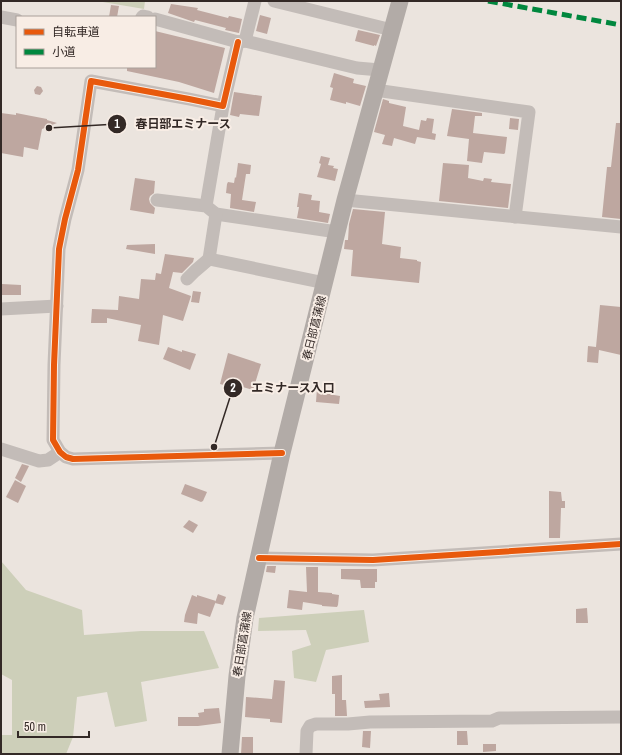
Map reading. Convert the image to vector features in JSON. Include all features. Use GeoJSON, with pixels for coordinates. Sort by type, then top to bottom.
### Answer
{"type":"FeatureCollection","features":[{"type":"Feature","properties":{"kind":"main road","name":"春日部菖蒲線"},"geometry":{"type":"LineString","coordinates":[[230,754],[237,676],[245,618],[282,453],[345,200],[400,1]]}},
{"type":"Feature","properties":{"kind":"street"},"geometry":{"type":"LineString","coordinates":[[209,260],[211,210],[223,106],[255,1]]}},
{"type":"Feature","properties":{"kind":"street"},"geometry":{"type":"LineString","coordinates":[[274,1],[392,30]]}},
{"type":"Feature","properties":{"kind":"street"},"geometry":{"type":"LineString","coordinates":[[1,17],[16,20]]}},
{"type":"Feature","properties":{"kind":"street"},"geometry":{"type":"LineString","coordinates":[[156,19],[357,68],[380,70]]}},
{"type":"Feature","properties":{"kind":"street"},"geometry":{"type":"LineString","coordinates":[[223,106],[91,81],[79,165],[61,234],[59,249],[52,430],[53,440],[60,452],[66,457],[73,459],[282,453]]}},
{"type":"Feature","properties":{"kind":"street"},"geometry":{"type":"LineString","coordinates":[[375,90],[529,112],[515,217]]}},
{"type":"Feature","properties":{"kind":"street"},"geometry":{"type":"LineString","coordinates":[[157,200],[337,232]]}},
{"type":"Feature","properties":{"kind":"street"},"geometry":{"type":"LineString","coordinates":[[345,200],[621,227]]}},
{"type":"Feature","properties":{"kind":"street"},"geometry":{"type":"LineString","coordinates":[[188,279],[194,271],[209,260],[325,283]]}},
{"type":"Feature","properties":{"kind":"street"},"geometry":{"type":"LineString","coordinates":[[1,309],[57,306]]}},
{"type":"Feature","properties":{"kind":"street"},"geometry":{"type":"LineString","coordinates":[[2,452],[39,460],[48,460],[60,452]]}},
{"type":"Feature","properties":{"kind":"street"},"geometry":{"type":"LineString","coordinates":[[259,558],[373,560],[621,544]]}},
{"type":"Feature","properties":{"kind":"street"},"geometry":{"type":"LineString","coordinates":[[306,754],[307,731],[310,726],[316,724],[492,720],[499,718],[621,717]]}},
{"type":"Feature","properties":{"kind":"green space"},"geometry":{"type":"Polygon","coordinates":[[[97,1],[145,1],[144,9],[97,1]]]}},
{"type":"Feature","properties":{"kind":"green space"},"geometry":{"type":"Polygon","coordinates":[[[1,561],[26,590],[82,610],[84,635],[141,631],[204,631],[219,668],[141,682],[147,721],[115,727],[107,692],[77,697],[73,737],[66,754],[1,754],[1,735],[12,735],[12,680],[1,674],[1,561]]]}},
{"type":"Feature","properties":{"kind":"green space"},"geometry":{"type":"Polygon","coordinates":[[[364,610],[369,642],[326,650],[316,682],[294,678],[292,651],[311,645],[306,630],[258,631],[259,618],[364,610]]]}},
{"type":"Feature","properties":{"kind":"building"},"geometry":{"type":"Polygon","coordinates":[[[171,4],[198,8],[197,10],[228,18],[229,16],[242,19],[239,33],[195,20],[194,22],[168,13],[171,4]]]}},
{"type":"Feature","properties":{"kind":"building"},"geometry":{"type":"Polygon","coordinates":[[[111,5],[119,6],[117,16],[109,16],[111,5]]]}},
{"type":"Feature","properties":{"kind":"building"},"geometry":{"type":"Polygon","coordinates":[[[260,15],[271,18],[267,34],[256,31],[260,15]]]}},
{"type":"Feature","properties":{"kind":"building"},"geometry":{"type":"Polygon","coordinates":[[[358,30],[380,35],[376,46],[355,41],[358,30]]]}},
{"type":"Feature","properties":{"kind":"building"},"geometry":{"type":"Polygon","coordinates":[[[156,31],[225,48],[214,93],[179,82],[127,71],[127,68],[156,68],[156,31]]]}},
{"type":"Feature","properties":{"kind":"building"},"geometry":{"type":"Polygon","coordinates":[[[334,73],[354,79],[353,83],[366,86],[360,106],[330,100],[333,88],[330,87],[334,73]]]}},
{"type":"Feature","properties":{"kind":"building"},"geometry":{"type":"Polygon","coordinates":[[[37,86],[41,87],[43,91],[40,95],[35,94],[34,90],[37,86]]]}},
{"type":"Feature","properties":{"kind":"building"},"geometry":{"type":"Polygon","coordinates":[[[234,92],[262,96],[259,116],[240,114],[239,117],[230,115],[234,92]]]}},
{"type":"Feature","properties":{"kind":"building"},"geometry":{"type":"Polygon","coordinates":[[[383,99],[389,101],[389,103],[406,107],[403,126],[419,130],[421,120],[426,121],[427,118],[434,119],[432,133],[436,134],[435,140],[417,137],[415,144],[394,138],[392,146],[382,144],[385,135],[374,132],[383,99]]]}},
{"type":"Feature","properties":{"kind":"building"},"geometry":{"type":"Polygon","coordinates":[[[452,109],[482,113],[482,116],[475,116],[473,133],[507,137],[505,153],[484,152],[482,163],[467,161],[469,139],[447,136],[452,109]]]}},
{"type":"Feature","properties":{"kind":"building"},"geometry":{"type":"Polygon","coordinates":[[[1,113],[16,115],[16,113],[47,119],[57,123],[42,129],[38,150],[24,147],[23,157],[1,153],[1,113]]]}},
{"type":"Feature","properties":{"kind":"building"},"geometry":{"type":"Polygon","coordinates":[[[510,118],[519,119],[518,130],[509,129],[510,118]]]}},
{"type":"Feature","properties":{"kind":"building"},"geometry":{"type":"Polygon","coordinates":[[[616,123],[621,123],[621,219],[602,217],[607,167],[611,167],[616,123]]]}},
{"type":"Feature","properties":{"kind":"building"},"geometry":{"type":"Polygon","coordinates":[[[321,156],[330,158],[328,165],[334,166],[333,168],[338,169],[335,181],[317,177],[321,164],[319,163],[321,156]]]}},
{"type":"Feature","properties":{"kind":"building"},"geometry":{"type":"Polygon","coordinates":[[[238,163],[251,165],[250,174],[246,174],[242,200],[256,202],[254,212],[230,208],[231,194],[226,193],[227,184],[228,182],[234,183],[238,163]]]}},
{"type":"Feature","properties":{"kind":"building"},"geometry":{"type":"Polygon","coordinates":[[[443,163],[469,165],[468,178],[483,181],[484,178],[492,179],[491,182],[511,184],[508,208],[439,201],[443,163]]]}},
{"type":"Feature","properties":{"kind":"building"},"geometry":{"type":"Polygon","coordinates":[[[135,178],[155,181],[154,193],[149,199],[150,203],[155,208],[154,214],[130,210],[135,178]]]}},
{"type":"Feature","properties":{"kind":"building"},"geometry":{"type":"Polygon","coordinates":[[[299,193],[312,195],[311,200],[320,201],[319,212],[330,214],[328,223],[297,218],[299,193]]]}},
{"type":"Feature","properties":{"kind":"building"},"geometry":{"type":"Polygon","coordinates":[[[353,209],[385,212],[382,244],[401,247],[400,258],[417,260],[421,262],[419,283],[351,276],[353,250],[344,249],[345,240],[348,240],[349,224],[353,209]]]}},
{"type":"Feature","properties":{"kind":"building"},"geometry":{"type":"Polygon","coordinates":[[[155,244],[155,254],[126,249],[127,245],[155,244]]]}},
{"type":"Feature","properties":{"kind":"building"},"geometry":{"type":"Polygon","coordinates":[[[165,254],[194,258],[193,262],[182,273],[173,272],[169,288],[191,296],[183,321],[163,315],[159,345],[138,341],[141,325],[107,318],[107,323],[91,323],[92,309],[118,310],[119,296],[139,299],[141,279],[155,280],[156,273],[161,274],[165,254]]]}},
{"type":"Feature","properties":{"kind":"building"},"geometry":{"type":"Polygon","coordinates":[[[2,284],[21,285],[21,295],[2,295],[2,284]]]}},
{"type":"Feature","properties":{"kind":"building"},"geometry":{"type":"Polygon","coordinates":[[[193,291],[201,292],[199,303],[191,302],[193,291]]]}},
{"type":"Feature","properties":{"kind":"building"},"geometry":{"type":"Polygon","coordinates":[[[600,305],[621,307],[621,355],[599,350],[598,363],[587,362],[588,346],[596,347],[600,305]]]}},
{"type":"Feature","properties":{"kind":"building"},"geometry":{"type":"Polygon","coordinates":[[[168,347],[182,352],[182,350],[196,354],[190,370],[163,359],[168,347]]]}},
{"type":"Feature","properties":{"kind":"building"},"geometry":{"type":"Polygon","coordinates":[[[228,353],[261,364],[253,390],[236,385],[235,388],[220,384],[228,353]]]}},
{"type":"Feature","properties":{"kind":"building"},"geometry":{"type":"Polygon","coordinates":[[[317,388],[327,390],[327,392],[334,392],[334,395],[340,396],[339,404],[316,402],[317,388]]]}},
{"type":"Feature","properties":{"kind":"building"},"geometry":{"type":"Polygon","coordinates":[[[22,464],[29,466],[21,482],[15,478],[22,464]]]}},
{"type":"Feature","properties":{"kind":"building"},"geometry":{"type":"Polygon","coordinates":[[[15,480],[26,486],[18,503],[6,497],[15,480]]]}},
{"type":"Feature","properties":{"kind":"building"},"geometry":{"type":"Polygon","coordinates":[[[185,484],[207,492],[203,501],[201,502],[181,494],[185,484]]]}},
{"type":"Feature","properties":{"kind":"building"},"geometry":{"type":"Polygon","coordinates":[[[549,491],[561,492],[562,501],[565,501],[565,508],[561,508],[560,538],[549,538],[549,491]]]}},
{"type":"Feature","properties":{"kind":"building"},"geometry":{"type":"Polygon","coordinates":[[[189,520],[198,525],[193,533],[183,527],[189,520]]]}},
{"type":"Feature","properties":{"kind":"building"},"geometry":{"type":"Polygon","coordinates":[[[267,566],[276,566],[275,573],[266,572],[267,566]]]}},
{"type":"Feature","properties":{"kind":"building"},"geometry":{"type":"Polygon","coordinates":[[[306,567],[318,567],[318,592],[339,595],[337,607],[303,602],[302,610],[287,608],[289,590],[307,592],[306,567]]]}},
{"type":"Feature","properties":{"kind":"building"},"geometry":{"type":"Polygon","coordinates":[[[341,569],[377,569],[377,582],[375,582],[375,588],[361,588],[360,580],[341,579],[341,569]]]}},
{"type":"Feature","properties":{"kind":"building"},"geometry":{"type":"Polygon","coordinates":[[[218,594],[226,597],[223,605],[215,603],[218,594]]]}},
{"type":"Feature","properties":{"kind":"building"},"geometry":{"type":"Polygon","coordinates":[[[192,595],[197,597],[197,595],[216,601],[210,617],[198,613],[197,624],[184,622],[192,595]]]}},
{"type":"Feature","properties":{"kind":"building"},"geometry":{"type":"Polygon","coordinates":[[[587,608],[588,623],[576,623],[576,609],[587,608]]]}},
{"type":"Feature","properties":{"kind":"building"},"geometry":{"type":"Polygon","coordinates":[[[342,675],[342,700],[346,700],[347,716],[335,716],[335,694],[332,694],[332,676],[342,675]]]}},
{"type":"Feature","properties":{"kind":"building"},"geometry":{"type":"Polygon","coordinates":[[[274,680],[285,681],[282,723],[270,722],[270,719],[245,717],[246,697],[272,699],[274,680]]]}},
{"type":"Feature","properties":{"kind":"building"},"geometry":{"type":"Polygon","coordinates":[[[389,693],[390,707],[365,708],[364,701],[380,700],[379,694],[389,693]]]}},
{"type":"Feature","properties":{"kind":"building"},"geometry":{"type":"Polygon","coordinates":[[[219,708],[221,723],[198,726],[178,726],[178,717],[199,717],[198,713],[204,712],[204,709],[219,708]]]}},
{"type":"Feature","properties":{"kind":"building"},"geometry":{"type":"Polygon","coordinates":[[[363,731],[371,731],[370,748],[362,747],[363,731]]]}},
{"type":"Feature","properties":{"kind":"building"},"geometry":{"type":"Polygon","coordinates":[[[457,731],[467,731],[468,745],[457,745],[457,731]]]}},
{"type":"Feature","properties":{"kind":"building"},"geometry":{"type":"Polygon","coordinates":[[[242,737],[253,737],[253,754],[241,754],[242,737]]]}},
{"type":"Feature","properties":{"kind":"building"},"geometry":{"type":"Polygon","coordinates":[[[483,744],[496,744],[496,751],[483,752],[483,744]]]}},
{"type":"Feature","properties":{"kind":"marked path"},"geometry":{"type":"LineString","coordinates":[[488,1],[621,25]]}},
{"type":"Feature","properties":{"kind":"cycle path"},"geometry":{"type":"LineString","coordinates":[[238,42],[223,106],[91,81],[78,170],[59,249],[54,365],[53,440],[60,452],[66,457],[73,459],[282,453]]}},
{"type":"Feature","properties":{"kind":"cycle path"},"geometry":{"type":"LineString","coordinates":[[259,558],[373,560],[621,544]]}},
{"type":"Feature","properties":{"kind":"place","name":"春日部エミナース"},"geometry":{"type":"Point","coordinates":[49,128]}},
{"type":"Feature","properties":{"kind":"place","name":"エミナース入口"},"geometry":{"type":"Point","coordinates":[214,447]}}]}
